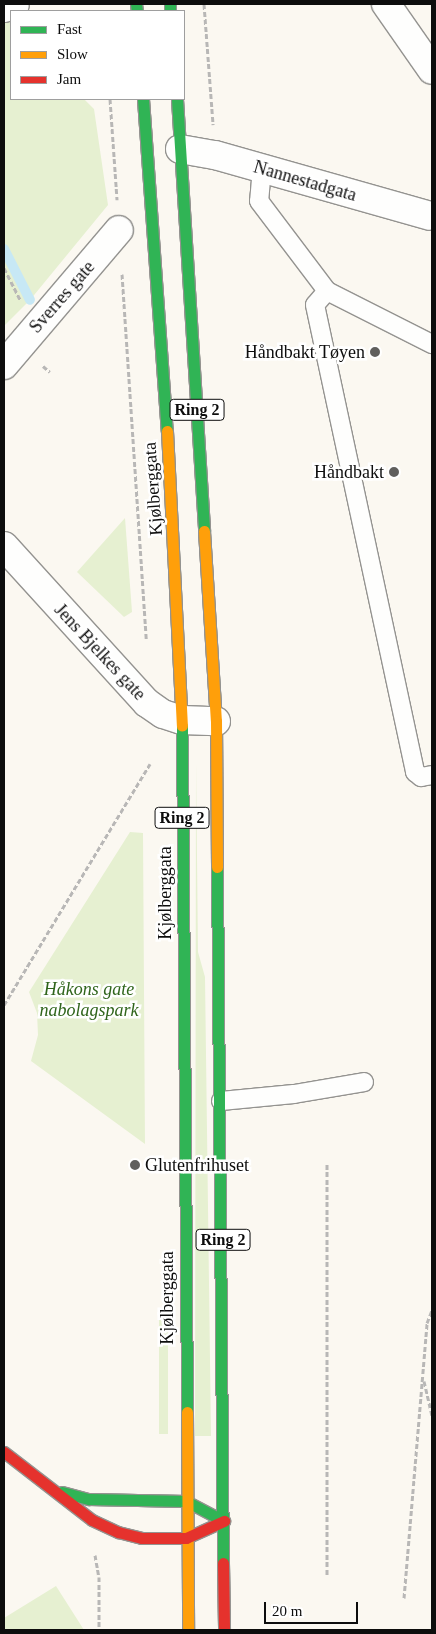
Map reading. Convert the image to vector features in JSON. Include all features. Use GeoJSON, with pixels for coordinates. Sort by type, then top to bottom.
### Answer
{"type":"FeatureCollection","features":[{"type":"Feature","properties":{"kind":"main road","name":"Kjølberggata"},"geometry":{"type":"LineString","coordinates":[[143,100],[174,532],[182,720],[186,1538]]}},
{"type":"Feature","properties":{"kind":"main road","name":"Ring 2"},"geometry":{"type":"LineString","coordinates":[[177,100],[216,721],[221,1101],[224,1630]]}},
{"type":"Feature","properties":{"kind":"main road"},"geometry":{"type":"LineString","coordinates":[[4,1452],[92,1520],[118,1532],[142,1538],[186,1538],[224,1521]]}},
{"type":"Feature","properties":{"kind":"main road"},"geometry":{"type":"LineString","coordinates":[[53,1489],[89,1499],[186,1501],[224,1521]]}},
{"type":"Feature","properties":{"kind":"main road","name":"Ring 2"},"geometry":{"type":"LineString","coordinates":[[186,1538],[188,1630]]}},
{"type":"Feature","properties":{"kind":"street"},"geometry":{"type":"LineString","coordinates":[[386,4],[432,70]]}},
{"type":"Feature","properties":{"kind":"street","name":"Nannestadgata"},"geometry":{"type":"LineString","coordinates":[[180,149],[215,155],[430,216]]}},
{"type":"Feature","properties":{"kind":"street","name":"Sverres gate"},"geometry":{"type":"LineString","coordinates":[[4,365],[119,230]]}},
{"type":"Feature","properties":{"kind":"street","name":"Jens Bjelkes gate"},"geometry":{"type":"LineString","coordinates":[[4,546],[147,703],[163,714],[182,720],[216,721]]}},
{"type":"Feature","properties":{"kind":"lane"},"geometry":{"type":"LineString","coordinates":[[262,168],[259,201],[327,291],[432,344]]}},
{"type":"Feature","properties":{"kind":"lane"},"geometry":{"type":"LineString","coordinates":[[327,291],[315,305],[415,772],[421,777],[432,776]]}},
{"type":"Feature","properties":{"kind":"lane"},"geometry":{"type":"LineString","coordinates":[[221,1101],[294,1094],[364,1082]]}},
{"type":"Feature","properties":{"kind":"path"},"geometry":{"type":"LineString","coordinates":[[204,4],[213,129]]}},
{"type":"Feature","properties":{"kind":"path"},"geometry":{"type":"LineString","coordinates":[[110,100],[146,640]]}},
{"type":"Feature","properties":{"kind":"path"},"geometry":{"type":"LineString","coordinates":[[4,1005],[150,764]]}},
{"type":"Feature","properties":{"kind":"path"},"geometry":{"type":"LineString","coordinates":[[327,1164],[327,1576]]}},
{"type":"Feature","properties":{"kind":"path"},"geometry":{"type":"LineString","coordinates":[[404,1598],[428,1323],[432,1310]]}},
{"type":"Feature","properties":{"kind":"path"},"geometry":{"type":"LineString","coordinates":[[423,1378],[432,1415]]}},
{"type":"Feature","properties":{"kind":"path"},"geometry":{"type":"LineString","coordinates":[[95,1555],[99,1577],[99,1630]]}},
{"type":"Feature","properties":{"kind":"green space"},"geometry":{"type":"Polygon","coordinates":[[[10,21],[10,100],[85,100],[94,109],[108,205],[30,300],[4,326],[4,23],[10,21]]]}},
{"type":"Feature","properties":{"kind":"green space"},"geometry":{"type":"Polygon","coordinates":[[[125,518],[132,612],[124,617],[77,572],[125,518]]]}},
{"type":"Feature","properties":{"kind":"green space"},"geometry":{"type":"Polygon","coordinates":[[[196,762],[198,952],[205,977],[211,1436],[195,1436],[196,762]]]}},
{"type":"Feature","properties":{"kind":"green space","name":"Håkons gate nabolagspark"},"geometry":{"type":"Polygon","coordinates":[[[130,832],[143,833],[145,1144],[31,1061],[38,1035],[37,1013],[29,992],[130,832]]]}},
{"type":"Feature","properties":{"kind":"green space"},"geometry":{"type":"Polygon","coordinates":[[[159,1314],[168,1314],[168,1434],[159,1434],[159,1314]]]}},
{"type":"Feature","properties":{"kind":"green space"},"geometry":{"type":"Polygon","coordinates":[[[56,1586],[84,1630],[4,1630],[4,1618],[56,1586]]]}},
{"type":"Feature","properties":{"kind":"waterway"},"geometry":{"type":"LineString","coordinates":[[4,249],[30,300]]}},
{"type":"Feature","properties":{"kind":"traffic: fast"},"geometry":{"type":"LineString","coordinates":[[136,4],[137,10]]}},
{"type":"Feature","properties":{"kind":"traffic: fast"},"geometry":{"type":"LineString","coordinates":[[170,4],[170,10]]}},
{"type":"Feature","properties":{"kind":"traffic: fast"},"geometry":{"type":"LineString","coordinates":[[143,100],[167,431]]}},
{"type":"Feature","properties":{"kind":"traffic: fast"},"geometry":{"type":"LineString","coordinates":[[177,100],[204,531]]}},
{"type":"Feature","properties":{"kind":"traffic: fast"},"geometry":{"type":"LineString","coordinates":[[182,726],[187,1412]]}},
{"type":"Feature","properties":{"kind":"traffic: fast"},"geometry":{"type":"LineString","coordinates":[[217,867],[223,1563]]}},
{"type":"Feature","properties":{"kind":"traffic: fast"},"geometry":{"type":"LineString","coordinates":[[62,1492],[89,1499],[186,1501],[224,1521]]}},
{"type":"Feature","properties":{"kind":"traffic: slow"},"geometry":{"type":"LineString","coordinates":[[167,431],[182,726]]}},
{"type":"Feature","properties":{"kind":"traffic: slow"},"geometry":{"type":"LineString","coordinates":[[204,531],[216,721],[217,867]]}},
{"type":"Feature","properties":{"kind":"traffic: slow"},"geometry":{"type":"LineString","coordinates":[[187,1412],[188,1630]]}},
{"type":"Feature","properties":{"kind":"traffic: jam"},"geometry":{"type":"LineString","coordinates":[[4,1452],[92,1520],[118,1532],[142,1538],[186,1538],[224,1521]]}},
{"type":"Feature","properties":{"kind":"traffic: jam"},"geometry":{"type":"LineString","coordinates":[[223,1563],[224,1630]]}},
{"type":"Feature","properties":{"kind":"place","name":"Håndbakt Tøyen"},"geometry":{"type":"Point","coordinates":[375,352]}},
{"type":"Feature","properties":{"kind":"place","name":"Håndbakt"},"geometry":{"type":"Point","coordinates":[394,472]}},
{"type":"Feature","properties":{"kind":"place","name":"Glutenfrihuset"},"geometry":{"type":"Point","coordinates":[135,1165]}}]}
